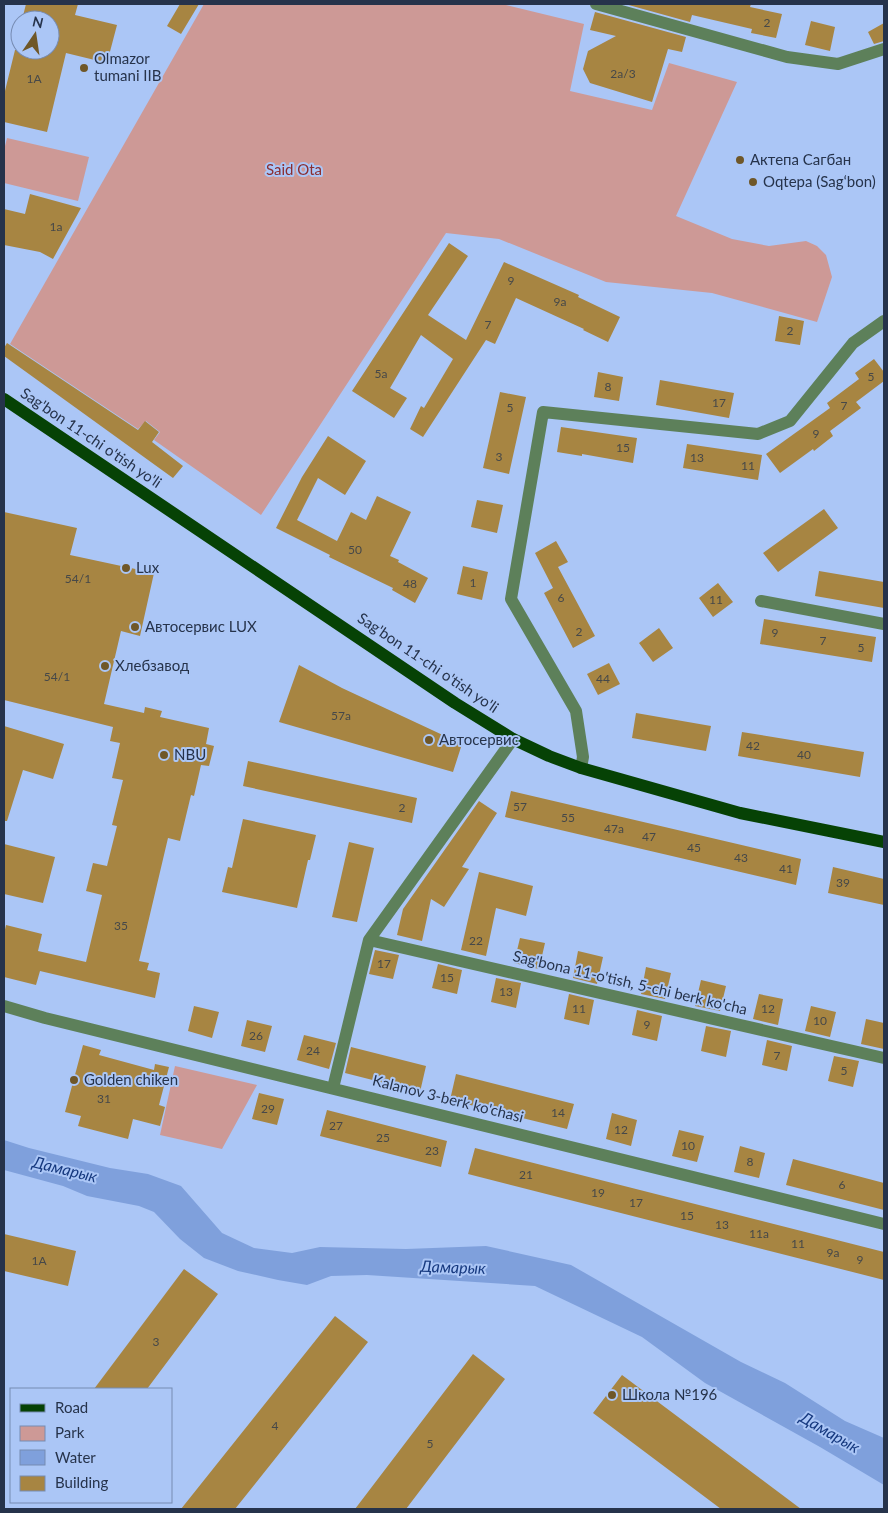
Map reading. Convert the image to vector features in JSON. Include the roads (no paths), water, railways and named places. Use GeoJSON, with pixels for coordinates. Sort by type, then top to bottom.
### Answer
{"type":"FeatureCollection","features":[{"type":"Feature","properties":{"kind":"main road","name":"Sag'bon 11-chi o'tish yo'li"},"geometry":{"type":"LineString","coordinates":[[4,399],[455,703],[513,738],[549,756],[581,768],[740,813],[884,842]]}},
{"type":"Feature","properties":{"kind":"street"},"geometry":{"type":"LineString","coordinates":[[596,4],[787,57],[838,64],[884,49]]}},
{"type":"Feature","properties":{"kind":"street"},"geometry":{"type":"LineString","coordinates":[[581,768],[583,757],[576,711],[511,599],[543,412],[758,434],[790,421],[852,343],[884,321]]}},
{"type":"Feature","properties":{"kind":"street"},"geometry":{"type":"LineString","coordinates":[[761,601],[884,624]]}},
{"type":"Feature","properties":{"kind":"street"},"geometry":{"type":"LineString","coordinates":[[333,1088],[369,940],[513,738]]}},
{"type":"Feature","properties":{"kind":"street","name":"Sag'bona 11-o'tish, 5-chi berk ko'cha"},"geometry":{"type":"LineString","coordinates":[[369,940],[884,1058]]}},
{"type":"Feature","properties":{"kind":"street","name":"Kalanov 3-berk ko'chasi"},"geometry":{"type":"LineString","coordinates":[[4,1006],[45,1018],[884,1224]]}},
{"type":"Feature","properties":{"kind":"water","name":"Дамарык"},"geometry":{"type":"Polygon","coordinates":[[[4,1140],[110,1168],[148,1174],[181,1186],[222,1233],[254,1248],[292,1253],[320,1247],[406,1249],[486,1246],[571,1265],[741,1362],[785,1383],[845,1421],[884,1438],[884,1485],[705,1383],[642,1337],[535,1286],[367,1275],[331,1276],[307,1285],[238,1271],[204,1258],[180,1239],[154,1212],[139,1206],[87,1196],[63,1186],[4,1170],[4,1140]]]}},
{"type":"Feature","properties":{"kind":"place","name":"Olmazor tumani IIB"},"geometry":{"type":"Point","coordinates":[84,68]}},
{"type":"Feature","properties":{"kind":"place","name":"Актепа Сагбан"},"geometry":{"type":"Point","coordinates":[740,160]}},
{"type":"Feature","properties":{"kind":"place","name":"Oqtepa (Sagʻbon)"},"geometry":{"type":"Point","coordinates":[753,182]}},
{"type":"Feature","properties":{"kind":"place","name":"Lux"},"geometry":{"type":"Point","coordinates":[126,568]}},
{"type":"Feature","properties":{"kind":"place","name":"Автосервис LUX"},"geometry":{"type":"Point","coordinates":[135,627]}},
{"type":"Feature","properties":{"kind":"place","name":"Хлебзавод"},"geometry":{"type":"Point","coordinates":[105,666]}},
{"type":"Feature","properties":{"kind":"place","name":"Автосервис"},"geometry":{"type":"Point","coordinates":[429,740]}},
{"type":"Feature","properties":{"kind":"place","name":"NBU"},"geometry":{"type":"Point","coordinates":[164,755]}},
{"type":"Feature","properties":{"kind":"place","name":"Golden chiken"},"geometry":{"type":"Point","coordinates":[74,1080]}},
{"type":"Feature","properties":{"kind":"place","name":"Школа №196"},"geometry":{"type":"Point","coordinates":[612,1395]}},
{"type":"Feature","properties":{"kind":"park label","name":"Said Ota"},"geometry":{"type":"Point","coordinates":[294,170]}}]}
